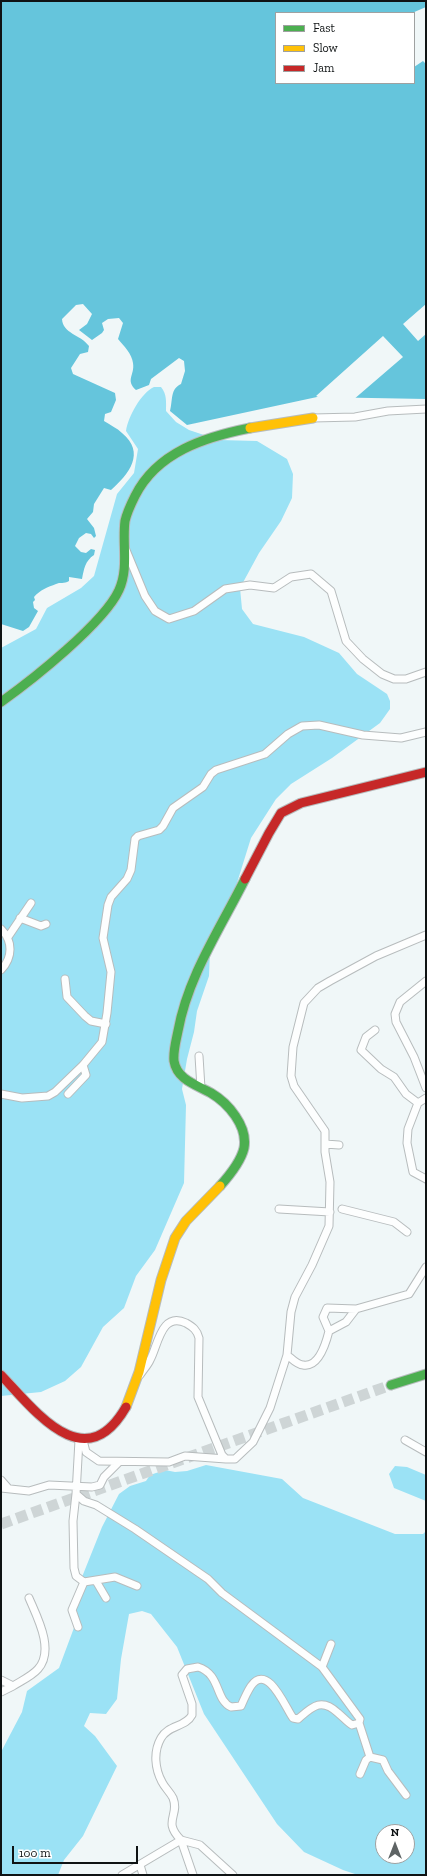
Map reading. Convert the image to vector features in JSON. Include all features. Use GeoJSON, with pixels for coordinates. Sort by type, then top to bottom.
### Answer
{"type":"FeatureCollection","features":[{"type":"Feature","properties":{"kind":"street"},"geometry":{"type":"LineString","coordinates":[[1,702],[21,688],[95,622],[115,599],[124,576],[124,532],[128,510],[136,493],[148,476],[177,450],[197,441],[223,434],[313,418],[355,417],[388,411],[426,409]]}},
{"type":"Feature","properties":{"kind":"street"},"geometry":{"type":"LineString","coordinates":[[124,545],[145,596],[155,611],[169,619],[194,611],[225,589],[250,585],[274,588],[291,577],[311,574],[332,591],[346,641],[363,659],[382,674],[394,679],[406,679],[426,672]]}},
{"type":"Feature","properties":{"kind":"street"},"geometry":{"type":"LineString","coordinates":[[1,1094],[22,1098],[48,1096],[55,1092],[83,1065],[102,1042],[106,1024],[111,972],[103,938],[108,905],[111,897],[129,875],[133,846],[136,838],[158,830],[164,826],[173,808],[203,787],[216,770],[265,754],[288,734],[302,726],[319,725],[363,735],[401,738],[426,732]]}},
{"type":"Feature","properties":{"kind":"street"},"geometry":{"type":"LineString","coordinates":[[1,1375],[50,1424],[70,1437],[81,1440],[102,1435],[115,1426],[122,1416],[138,1378],[159,1286],[176,1236],[183,1224],[212,1195],[230,1174],[242,1152],[243,1147],[241,1131],[228,1106],[217,1097],[185,1080],[179,1073],[175,1064],[176,1039],[183,1004],[198,966],[281,813],[296,805],[426,772]]}},
{"type":"Feature","properties":{"kind":"street"},"geometry":{"type":"LineString","coordinates":[[8,937],[31,903]]}},
{"type":"Feature","properties":{"kind":"street"},"geometry":{"type":"LineString","coordinates":[[20,918],[41,926],[46,924]]}},
{"type":"Feature","properties":{"kind":"street"},"geometry":{"type":"LineString","coordinates":[[1,929],[8,937],[11,948],[8,961],[1,970]]}},
{"type":"Feature","properties":{"kind":"street"},"geometry":{"type":"LineString","coordinates":[[81,1440],[86,1452],[99,1461],[118,1463],[169,1462],[185,1456],[235,1460],[247,1449],[259,1434],[270,1408],[287,1355],[291,1312],[295,1297],[328,1232],[330,1182],[324,1127],[292,1081],[293,1046],[304,1003],[318,988],[330,981],[376,956],[426,934]]}},
{"type":"Feature","properties":{"kind":"street"},"geometry":{"type":"LineString","coordinates":[[65,979],[67,997],[91,1021],[106,1024]]}},
{"type":"Feature","properties":{"kind":"street"},"geometry":{"type":"LineString","coordinates":[[426,981],[400,1002],[395,1014],[396,1022],[414,1057],[426,1088]]}},
{"type":"Feature","properties":{"kind":"street"},"geometry":{"type":"LineString","coordinates":[[375,1030],[366,1037],[361,1050],[381,1069],[394,1077],[406,1094],[418,1103]]}},
{"type":"Feature","properties":{"kind":"street"},"geometry":{"type":"LineString","coordinates":[[199,1056],[201,1088]]}},
{"type":"Feature","properties":{"kind":"street"},"geometry":{"type":"LineString","coordinates":[[68,1094],[86,1075],[83,1065]]}},
{"type":"Feature","properties":{"kind":"street"},"geometry":{"type":"LineString","coordinates":[[426,1098],[418,1103],[408,1129],[407,1143],[413,1172],[426,1179]]}},
{"type":"Feature","properties":{"kind":"street"},"geometry":{"type":"LineString","coordinates":[[325,1144],[339,1145]]}},
{"type":"Feature","properties":{"kind":"street"},"geometry":{"type":"LineString","coordinates":[[279,1208],[330,1212]]}},
{"type":"Feature","properties":{"kind":"street"},"geometry":{"type":"LineString","coordinates":[[342,1209],[394,1222],[407,1232]]}},
{"type":"Feature","properties":{"kind":"street"},"geometry":{"type":"LineString","coordinates":[[287,1355],[300,1365],[308,1366],[313,1364],[324,1349],[329,1331],[323,1317],[327,1308],[356,1309],[409,1294],[426,1267]]}},
{"type":"Feature","properties":{"kind":"street"},"geometry":{"type":"LineString","coordinates":[[329,1331],[346,1322],[356,1309]]}},
{"type":"Feature","properties":{"kind":"street"},"geometry":{"type":"LineString","coordinates":[[138,1378],[151,1359],[162,1329],[168,1324],[176,1321],[182,1321],[193,1327],[199,1338],[198,1397],[214,1440],[226,1460]]}},
{"type":"Feature","properties":{"kind":"street"},"geometry":{"type":"LineString","coordinates":[[391,1385],[426,1374]]}},
{"type":"Feature","properties":{"kind":"street"},"geometry":{"type":"LineString","coordinates":[[81,1440],[73,1521],[74,1568],[76,1576],[84,1582],[115,1577],[137,1586]]}},
{"type":"Feature","properties":{"kind":"street"},"geometry":{"type":"LineString","coordinates":[[405,1440],[426,1452]]}},
{"type":"Feature","properties":{"kind":"street"},"geometry":{"type":"LineString","coordinates":[[1,1480],[4,1488],[29,1491],[48,1485],[76,1485],[92,1487],[100,1485],[104,1477],[118,1463]]}},
{"type":"Feature","properties":{"kind":"street"},"geometry":{"type":"LineString","coordinates":[[76,1494],[84,1501],[96,1505],[135,1529],[208,1579],[222,1593],[322,1667],[360,1717],[359,1723],[370,1757]]}},
{"type":"Feature","properties":{"kind":"street"},"geometry":{"type":"LineString","coordinates":[[96,1581],[106,1598]]}},
{"type":"Feature","properties":{"kind":"street"},"geometry":{"type":"LineString","coordinates":[[78,1627],[72,1610],[84,1582]]}},
{"type":"Feature","properties":{"kind":"street"},"geometry":{"type":"LineString","coordinates":[[1,1692],[13,1686],[38,1669],[42,1660],[45,1635],[29,1598]]}},
{"type":"Feature","properties":{"kind":"street"},"geometry":{"type":"LineString","coordinates":[[322,1667],[331,1644]]}},
{"type":"Feature","properties":{"kind":"street"},"geometry":{"type":"LineString","coordinates":[[192,1875],[181,1840],[173,1829],[171,1823],[173,1817],[173,1798],[162,1782],[156,1766],[156,1753],[161,1738],[168,1730],[183,1723],[192,1715],[192,1704],[182,1675],[187,1669],[198,1667],[213,1676],[226,1704],[231,1707],[241,1706],[256,1681],[262,1680],[274,1686],[293,1718],[298,1719],[309,1709],[322,1704],[330,1706],[350,1724],[354,1725],[359,1723]]}},
{"type":"Feature","properties":{"kind":"street"},"geometry":{"type":"LineString","coordinates":[[1,1680],[13,1686]]}},
{"type":"Feature","properties":{"kind":"street"},"geometry":{"type":"LineString","coordinates":[[360,1774],[366,1760],[370,1757]]}},
{"type":"Feature","properties":{"kind":"street"},"geometry":{"type":"LineString","coordinates":[[370,1757],[383,1760],[388,1771],[406,1795]]}},
{"type":"Feature","properties":{"kind":"street"},"geometry":{"type":"LineString","coordinates":[[122,1875],[181,1840],[200,1844],[233,1875]]}},
{"type":"Feature","properties":{"kind":"street"},"geometry":{"type":"LineString","coordinates":[[140,1865],[143,1875]]}},
{"type":"Feature","properties":{"kind":"shaded area"},"geometry":{"type":"Polygon","coordinates":[[[1,1],[426,1],[426,7],[414,12],[275,12],[275,84],[415,84],[415,66],[423,61],[426,64],[426,399],[317,397],[187,425],[170,411],[173,392],[177,386],[181,384],[185,371],[184,361],[179,358],[151,379],[149,385],[136,390],[131,383],[133,367],[131,356],[118,339],[123,323],[119,318],[108,319],[102,323],[104,330],[102,333],[92,340],[79,330],[87,324],[92,314],[83,304],[76,305],[62,319],[63,324],[65,328],[89,346],[88,352],[80,354],[71,368],[73,374],[115,393],[116,400],[111,412],[105,414],[104,421],[120,431],[129,441],[133,448],[134,456],[129,470],[124,477],[111,490],[104,488],[94,504],[93,512],[87,519],[94,528],[96,536],[94,538],[91,534],[86,533],[79,538],[75,546],[81,552],[86,553],[91,549],[95,550],[94,555],[85,566],[82,579],[69,577],[69,581],[50,586],[36,595],[33,602],[34,608],[38,611],[29,627],[23,631],[1,624],[1,1]]]}},
{"type":"Feature","properties":{"kind":"shaded area"},"geometry":{"type":"Polygon","coordinates":[[[154,387],[161,387],[164,392],[166,398],[166,411],[176,422],[189,430],[219,440],[257,441],[287,459],[293,474],[292,498],[281,521],[259,553],[240,588],[242,609],[253,624],[304,637],[339,653],[357,674],[387,694],[390,701],[390,709],[380,723],[332,758],[291,784],[276,799],[251,838],[236,886],[217,923],[210,950],[209,976],[197,1011],[194,1032],[187,1059],[182,1089],[186,1105],[184,1183],[155,1250],[136,1276],[124,1308],[103,1327],[81,1367],[65,1381],[41,1392],[1,1396],[1,648],[36,629],[47,608],[81,588],[94,576],[117,494],[134,473],[138,449],[126,431],[127,425],[132,413],[144,394],[154,387]]]}},
{"type":"Feature","properties":{"kind":"shaded area"},"geometry":{"type":"Polygon","coordinates":[[[206,1465],[282,1479],[303,1498],[395,1534],[423,1534],[426,1531],[426,1875],[358,1875],[343,1870],[304,1852],[277,1824],[204,1714],[177,1647],[151,1614],[142,1611],[129,1614],[121,1659],[117,1699],[106,1714],[90,1713],[84,1726],[95,1736],[117,1766],[83,1836],[64,1860],[58,1875],[1,1875],[1,1752],[22,1712],[27,1691],[59,1668],[78,1617],[74,1597],[102,1527],[119,1494],[130,1486],[146,1481],[150,1475],[165,1470],[175,1472],[187,1471],[206,1465]]]}},
{"type":"Feature","properties":{"kind":"shaded area"},"geometry":{"type":"Polygon","coordinates":[[[395,1466],[407,1467],[426,1475],[426,1501],[394,1488],[389,1474],[395,1466]]]}},
{"type":"Feature","properties":{"kind":"pier"},"geometry":{"type":"Polygon","coordinates":[[[426,304],[426,334],[418,341],[403,324],[426,304]]]}},
{"type":"Feature","properties":{"kind":"pier"},"geometry":{"type":"Polygon","coordinates":[[[383,336],[403,357],[353,400],[322,399],[316,396],[383,336]]]}},
{"type":"Feature","properties":{"kind":"tunnel"},"geometry":{"type":"LineString","coordinates":[[1,1524],[391,1385]]}},
{"type":"Feature","properties":{"kind":"traffic: fast"},"geometry":{"type":"LineString","coordinates":[[1,702],[48,666],[66,650],[99,618],[111,603],[119,590],[124,573],[125,521],[135,496],[144,481],[156,468],[184,449],[216,436],[250,428]]}},
{"type":"Feature","properties":{"kind":"traffic: fast"},"geometry":{"type":"LineString","coordinates":[[220,1186],[240,1158],[244,1148],[243,1132],[235,1116],[224,1103],[211,1093],[188,1081],[179,1073],[174,1061],[174,1054],[183,1011],[189,991],[206,953],[245,879]]}},
{"type":"Feature","properties":{"kind":"traffic: fast"},"geometry":{"type":"LineString","coordinates":[[391,1385],[426,1374]]}},
{"type":"Feature","properties":{"kind":"traffic: slow"},"geometry":{"type":"LineString","coordinates":[[250,428],[313,418]]}},
{"type":"Feature","properties":{"kind":"traffic: slow"},"geometry":{"type":"LineString","coordinates":[[126,1407],[139,1372],[161,1280],[175,1238],[186,1221],[220,1186]]}},
{"type":"Feature","properties":{"kind":"traffic: jam"},"geometry":{"type":"LineString","coordinates":[[245,879],[281,813],[301,803],[426,772]]}},
{"type":"Feature","properties":{"kind":"traffic: jam"},"geometry":{"type":"LineString","coordinates":[[1,1375],[45,1420],[61,1432],[78,1438],[94,1437],[110,1428],[126,1407]]}}]}
